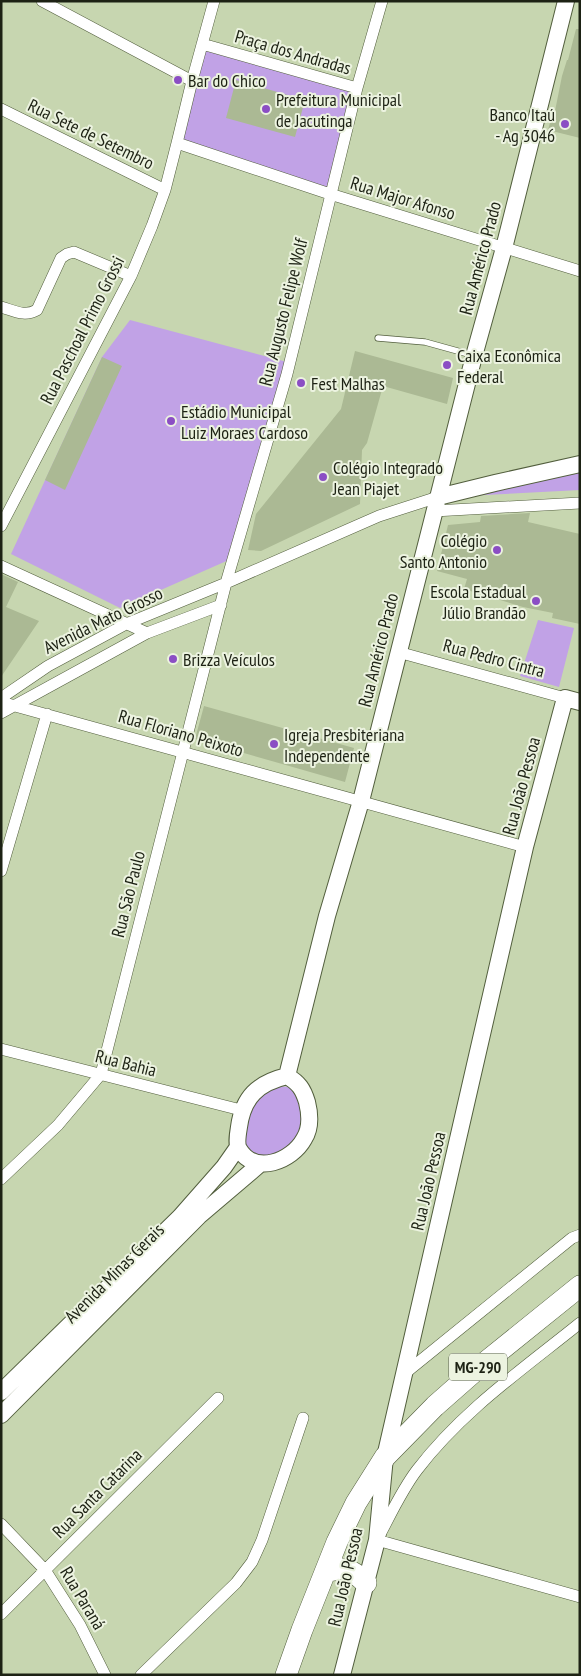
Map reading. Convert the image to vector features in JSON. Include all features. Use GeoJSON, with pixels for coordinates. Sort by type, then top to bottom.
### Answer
{"type":"FeatureCollection","features":[{"type":"Feature","properties":{"kind":"highway","name":"MG-290"},"geometry":{"type":"LineString","coordinates":[[286,1675],[337,1542],[356,1503],[385,1457],[435,1406],[477,1369],[580,1286]]}},
{"type":"Feature","properties":{"kind":"highway"},"geometry":{"type":"LineString","coordinates":[[325,1572],[346,1568],[352,1570],[366,1583]]}},
{"type":"Feature","properties":{"kind":"street"},"geometry":{"type":"LineString","coordinates":[[42,1],[192,81]]}},
{"type":"Feature","properties":{"kind":"street"},"geometry":{"type":"LineString","coordinates":[[214,1],[177,143],[330,194]]}},
{"type":"Feature","properties":{"kind":"street"},"geometry":{"type":"LineString","coordinates":[[357,88],[382,1]]}},
{"type":"Feature","properties":{"kind":"street","name":"Rua Américo Prado"},"geometry":{"type":"LineString","coordinates":[[287,1076],[328,916],[361,801],[566,1]]}},
{"type":"Feature","properties":{"kind":"street","name":"Praça dos Andradas"},"geometry":{"type":"LineString","coordinates":[[202,44],[357,88],[330,194]]}},
{"type":"Feature","properties":{"kind":"street","name":"Rua Sete de Setembro"},"geometry":{"type":"LineString","coordinates":[[1,109],[165,190]]}},
{"type":"Feature","properties":{"kind":"street","name":"Rua Paschoal Primo Grossi"},"geometry":{"type":"LineString","coordinates":[[1,526],[130,276],[152,226],[165,190],[177,143]]}},
{"type":"Feature","properties":{"kind":"street","name":"Rua Major Afonso"},"geometry":{"type":"LineString","coordinates":[[330,194],[580,271]]}},
{"type":"Feature","properties":{"kind":"street","name":"Rua Augusto Felipe Wolf"},"geometry":{"type":"LineString","coordinates":[[226,583],[287,374],[330,194]]}},
{"type":"Feature","properties":{"kind":"street"},"geometry":{"type":"LineString","coordinates":[[1,306],[30,314],[37,310],[61,258],[66,254],[74,252],[130,276]]}},
{"type":"Feature","properties":{"kind":"street"},"geometry":{"type":"LineString","coordinates":[[436,504],[494,483],[580,464]]}},
{"type":"Feature","properties":{"kind":"street","name":"Avenida Mato Grosso"},"geometry":{"type":"LineString","coordinates":[[1,698],[48,666],[126,624],[226,583],[379,516],[436,504],[580,503]]}},
{"type":"Feature","properties":{"kind":"street"},"geometry":{"type":"LineString","coordinates":[[1,566],[148,633]]}},
{"type":"Feature","properties":{"kind":"street","name":"Rua São Paulo"},"geometry":{"type":"LineString","coordinates":[[1,1179],[58,1125],[101,1074],[226,583]]}},
{"type":"Feature","properties":{"kind":"street","name":"Avenida Mato Grosso"},"geometry":{"type":"LineString","coordinates":[[1,714],[148,633],[221,605]]}},
{"type":"Feature","properties":{"kind":"street","name":"Rua Pedro Cintra"},"geometry":{"type":"LineString","coordinates":[[398,652],[572,700]]}},
{"type":"Feature","properties":{"kind":"street","name":"Rua João Pessoa"},"geometry":{"type":"LineString","coordinates":[[342,1675],[377,1540],[385,1457],[525,847],[572,700]]}},
{"type":"Feature","properties":{"kind":"street","name":"Rua Floriano Peixoto"},"geometry":{"type":"LineString","coordinates":[[1,702],[525,847]]}},
{"type":"Feature","properties":{"kind":"street"},"geometry":{"type":"LineString","coordinates":[[1,871],[47,714]]}},
{"type":"Feature","properties":{"kind":"street","name":"Rua Bahia"},"geometry":{"type":"LineString","coordinates":[[1,1048],[241,1110]]}},
{"type":"Feature","properties":{"kind":"street"},"geometry":{"type":"LineString","coordinates":[[287,1076],[297,1082],[305,1095],[309,1109],[310,1124],[308,1131],[297,1150],[276,1162],[260,1164],[244,1157],[238,1147],[241,1110],[260,1087],[272,1079],[287,1076]]}},
{"type":"Feature","properties":{"kind":"street","name":"Avenida Minas Gerais"},"geometry":{"type":"LineString","coordinates":[[1,1392],[180,1217],[224,1167],[238,1147]]}},
{"type":"Feature","properties":{"kind":"street","name":"Avenida Minas Gerais"},"geometry":{"type":"LineString","coordinates":[[1,1415],[199,1216],[260,1164]]}},
{"type":"Feature","properties":{"kind":"street"},"geometry":{"type":"LineString","coordinates":[[404,1374],[572,1238],[580,1235]]}},
{"type":"Feature","properties":{"kind":"street"},"geometry":{"type":"LineString","coordinates":[[580,1323],[477,1406],[434,1450],[402,1492],[377,1540],[580,1596]]}},
{"type":"Feature","properties":{"kind":"street","name":"Rua Santa Catarina"},"geometry":{"type":"LineString","coordinates":[[1,1614],[218,1398]]}},
{"type":"Feature","properties":{"kind":"street"},"geometry":{"type":"LineString","coordinates":[[141,1675],[236,1583],[252,1562],[262,1540],[303,1418]]}},
{"type":"Feature","properties":{"kind":"street","name":"Rua Paraná"},"geometry":{"type":"LineString","coordinates":[[1,1524],[45,1570],[80,1625],[104,1675]]}},
{"type":"Feature","properties":{"kind":"lane"},"geometry":{"type":"LineString","coordinates":[[378,338],[424,342],[474,356]]}},
{"type":"Feature","properties":{"kind":"shaded area"},"geometry":{"type":"Polygon","coordinates":[[[202,44],[357,88],[330,194],[177,143],[202,44]]]}},
{"type":"Feature","properties":{"kind":"shaded area","name":"Estádio Municipal Luiz Moraes Cardoso"},"geometry":{"type":"Polygon","coordinates":[[[130,320],[287,362],[231,559],[120,608],[11,554],[102,357],[130,320]]]}},
{"type":"Feature","properties":{"kind":"shaded area"},"geometry":{"type":"Polygon","coordinates":[[[580,461],[580,490],[446,497],[580,461]]]}},
{"type":"Feature","properties":{"kind":"shaded area"},"geometry":{"type":"Polygon","coordinates":[[[538,620],[574,628],[559,687],[520,676],[538,620]]]}},
{"type":"Feature","properties":{"kind":"shaded area"},"geometry":{"type":"Polygon","coordinates":[[[275,1086],[291,1087],[302,1102],[303,1130],[288,1152],[259,1158],[246,1145],[247,1123],[257,1099],[275,1086]]]}},
{"type":"Feature","properties":{"kind":"building"},"geometry":{"type":"Polygon","coordinates":[[[576,29],[580,29],[580,138],[548,130],[553,111],[555,111],[562,76],[576,29]]]}},
{"type":"Feature","properties":{"kind":"building","name":"Prefeitura Municipal de Jacutinga"},"geometry":{"type":"Polygon","coordinates":[[[236,80],[305,100],[295,137],[226,118],[236,80]]]}},
{"type":"Feature","properties":{"kind":"building","name":"Colégio Integrado Jean Piajet"},"geometry":{"type":"Polygon","coordinates":[[[355,351],[453,378],[447,404],[383,386],[367,443],[362,450],[360,504],[261,551],[248,550],[256,514],[341,409],[355,351]]]}},
{"type":"Feature","properties":{"kind":"building"},"geometry":{"type":"Polygon","coordinates":[[[102,357],[122,366],[65,490],[45,480],[102,357]]]}},
{"type":"Feature","properties":{"kind":"building"},"geometry":{"type":"Polygon","coordinates":[[[530,513],[528,522],[580,534],[580,624],[552,618],[553,613],[523,607],[464,589],[467,579],[437,571],[448,525],[480,522],[481,516],[530,513]]]}},
{"type":"Feature","properties":{"kind":"building"},"geometry":{"type":"Polygon","coordinates":[[[1,574],[18,582],[6,607],[39,621],[1,677],[1,574]]]}},
{"type":"Feature","properties":{"kind":"building","name":"Igreja Presbiteriana Independente"},"geometry":{"type":"Polygon","coordinates":[[[204,706],[354,748],[345,782],[195,739],[204,706]]]}},
{"type":"Feature","properties":{"kind":"place","name":"Bar do Chico"},"geometry":{"type":"Point","coordinates":[178,80]}},
{"type":"Feature","properties":{"kind":"place","name":"Prefeitura Municipal de Jacutinga"},"geometry":{"type":"Point","coordinates":[266,109]}},
{"type":"Feature","properties":{"kind":"place","name":"Banco Itaú - Ag 3046"},"geometry":{"type":"Point","coordinates":[565,124]}},
{"type":"Feature","properties":{"kind":"place","name":"Caixa Econômica Federal"},"geometry":{"type":"Point","coordinates":[447,365]}},
{"type":"Feature","properties":{"kind":"place","name":"Fest Malhas"},"geometry":{"type":"Point","coordinates":[301,383]}},
{"type":"Feature","properties":{"kind":"place","name":"Estádio Municipal Luiz Moraes Cardoso"},"geometry":{"type":"Point","coordinates":[171,421]}},
{"type":"Feature","properties":{"kind":"place","name":"Colégio Integrado Jean Piajet"},"geometry":{"type":"Point","coordinates":[323,477]}},
{"type":"Feature","properties":{"kind":"place","name":"Colégio Santo Antonio"},"geometry":{"type":"Point","coordinates":[497,550]}},
{"type":"Feature","properties":{"kind":"place","name":"Escola Estadual Júlio Brandão"},"geometry":{"type":"Point","coordinates":[536,601]}},
{"type":"Feature","properties":{"kind":"place","name":"Brizza Veículos"},"geometry":{"type":"Point","coordinates":[173,659]}},
{"type":"Feature","properties":{"kind":"place","name":"Igreja Presbiteriana Independente"},"geometry":{"type":"Point","coordinates":[274,744]}}]}
